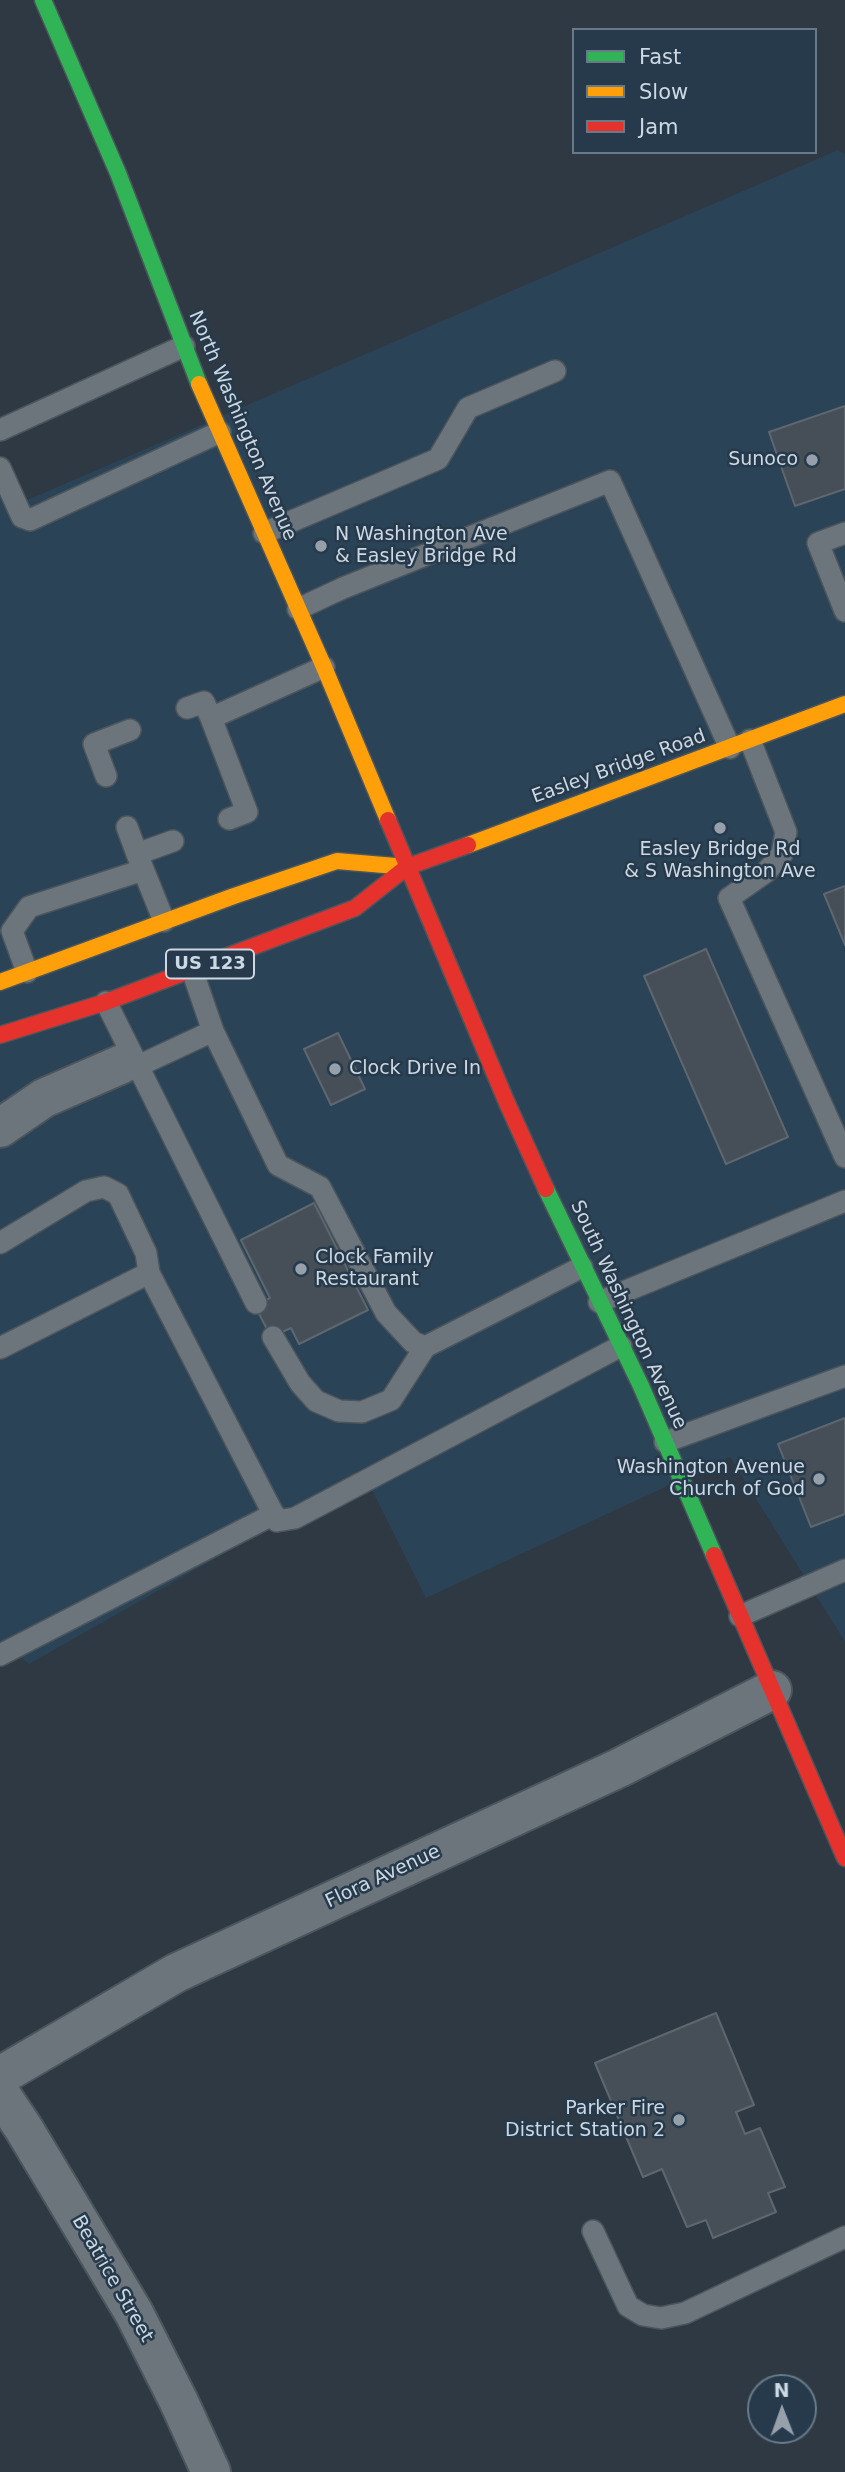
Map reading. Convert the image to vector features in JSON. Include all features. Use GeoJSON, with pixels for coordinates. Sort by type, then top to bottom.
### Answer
{"type":"FeatureCollection","features":[{"type":"Feature","properties":{"kind":"main road","name":"North Washington Avenue"},"geometry":{"type":"LineString","coordinates":[[43,0],[118,173],[220,432],[324,667],[407,867]]}},
{"type":"Feature","properties":{"kind":"main road","name":"Easley Bridge Road"},"geometry":{"type":"LineString","coordinates":[[0,1035],[106,1002],[355,908],[407,867],[845,704]]}},
{"type":"Feature","properties":{"kind":"main road","name":"Easley Bridge Road"},"geometry":{"type":"LineString","coordinates":[[0,982],[337,860],[407,867]]}},
{"type":"Feature","properties":{"kind":"main road","name":"South Washington Avenue"},"geometry":{"type":"LineString","coordinates":[[407,867],[507,1102],[665,1442],[845,1858]]}},
{"type":"Feature","properties":{"kind":"street"},"geometry":{"type":"LineString","coordinates":[[0,1128],[44,1098],[130,1065]]}},
{"type":"Feature","properties":{"kind":"street","name":"Flora Avenue"},"geometry":{"type":"LineString","coordinates":[[0,2076],[176,1973],[619,1768],[772,1690]]}},
{"type":"Feature","properties":{"kind":"street","name":"Beatrice Street"},"geometry":{"type":"LineString","coordinates":[[0,2093],[134,2313],[211,2472]]}},
{"type":"Feature","properties":{"kind":"lane"},"geometry":{"type":"LineString","coordinates":[[0,430],[184,345]]}},
{"type":"Feature","properties":{"kind":"lane"},"geometry":{"type":"LineString","coordinates":[[264,533],[438,459],[468,408],[555,371]]}},
{"type":"Feature","properties":{"kind":"lane"},"geometry":{"type":"LineString","coordinates":[[0,468],[22,517],[30,520],[220,432]]}},
{"type":"Feature","properties":{"kind":"lane"},"geometry":{"type":"LineString","coordinates":[[298,609],[343,588],[610,481],[730,748]]}},
{"type":"Feature","properties":{"kind":"lane"},"geometry":{"type":"LineString","coordinates":[[845,533],[818,543],[841,588],[845,611]]}},
{"type":"Feature","properties":{"kind":"lane"},"geometry":{"type":"LineString","coordinates":[[211,718],[324,667]]}},
{"type":"Feature","properties":{"kind":"lane"},"geometry":{"type":"LineString","coordinates":[[187,708],[204,702],[211,718],[211,746],[225,781],[247,811],[229,819]]}},
{"type":"Feature","properties":{"kind":"lane"},"geometry":{"type":"LineString","coordinates":[[106,776],[94,744],[130,730]]}},
{"type":"Feature","properties":{"kind":"lane"},"geometry":{"type":"LineString","coordinates":[[750,740],[786,832],[782,854],[766,872],[729,898],[845,1157]]}},
{"type":"Feature","properties":{"kind":"lane"},"geometry":{"type":"LineString","coordinates":[[127,827],[164,921]]}},
{"type":"Feature","properties":{"kind":"lane"},"geometry":{"type":"LineString","coordinates":[[27,972],[12,931],[29,907],[140,862],[173,841]]}},
{"type":"Feature","properties":{"kind":"lane"},"geometry":{"type":"LineString","coordinates":[[192,971],[212,1031],[278,1165],[320,1187],[386,1313],[413,1342],[425,1347]]}},
{"type":"Feature","properties":{"kind":"lane"},"geometry":{"type":"LineString","coordinates":[[106,1002],[130,1065],[256,1303]]}},
{"type":"Feature","properties":{"kind":"lane"},"geometry":{"type":"LineString","coordinates":[[130,1065],[212,1031]]}},
{"type":"Feature","properties":{"kind":"lane"},"geometry":{"type":"LineString","coordinates":[[0,1243],[86,1191],[104,1187],[118,1194],[146,1253],[149,1273],[277,1521],[295,1518],[621,1346]]}},
{"type":"Feature","properties":{"kind":"lane"},"geometry":{"type":"LineString","coordinates":[[599,1301],[845,1201]]}},
{"type":"Feature","properties":{"kind":"lane"},"geometry":{"type":"LineString","coordinates":[[273,1338],[300,1383],[316,1401],[339,1411],[362,1412],[391,1399],[425,1347],[582,1267]]}},
{"type":"Feature","properties":{"kind":"lane"},"geometry":{"type":"LineString","coordinates":[[0,1348],[149,1273]]}},
{"type":"Feature","properties":{"kind":"lane"},"geometry":{"type":"LineString","coordinates":[[665,1442],[845,1376]]}},
{"type":"Feature","properties":{"kind":"lane"},"geometry":{"type":"LineString","coordinates":[[0,1655],[274,1514]]}},
{"type":"Feature","properties":{"kind":"lane"},"geometry":{"type":"LineString","coordinates":[[740,1616],[845,1570]]}},
{"type":"Feature","properties":{"kind":"lane"},"geometry":{"type":"LineString","coordinates":[[593,2231],[628,2306],[643,2315],[661,2318],[685,2313],[845,2237]]}},
{"type":"Feature","properties":{"kind":"shaded area"},"geometry":{"type":"Polygon","coordinates":[[[838,150],[845,154],[845,1642],[730,1457],[426,1598],[364,1474],[29,1664],[0,1643],[0,486],[25,501],[838,150]]]}},
{"type":"Feature","properties":{"kind":"building","name":"Sunoco"},"geometry":{"type":"Polygon","coordinates":[[[845,406],[845,489],[795,506],[769,432],[845,406]]]}},
{"type":"Feature","properties":{"kind":"building"},"geometry":{"type":"Polygon","coordinates":[[[845,886],[845,945],[824,894],[845,886]]]}},
{"type":"Feature","properties":{"kind":"building"},"geometry":{"type":"Polygon","coordinates":[[[706,949],[788,1137],[726,1164],[644,976],[706,949]]]}},
{"type":"Feature","properties":{"kind":"building","name":"Clock Drive In"},"geometry":{"type":"Polygon","coordinates":[[[338,1033],[365,1089],[331,1105],[304,1049],[338,1033]]]}},
{"type":"Feature","properties":{"kind":"building","name":"Clock Family Restaurant"},"geometry":{"type":"Polygon","coordinates":[[[314,1203],[368,1310],[299,1344],[291,1328],[271,1337],[255,1306],[270,1298],[241,1240],[314,1203]]]}},
{"type":"Feature","properties":{"kind":"building","name":"Washington Avenue Church of God"},"geometry":{"type":"Polygon","coordinates":[[[845,1418],[845,1514],[811,1527],[778,1444],[845,1418]]]}},
{"type":"Feature","properties":{"kind":"building","name":"Parker Fire District Station 2"},"geometry":{"type":"Polygon","coordinates":[[[716,2013],[754,2105],[736,2112],[745,2134],[760,2128],[785,2187],[768,2193],[776,2212],[713,2238],[706,2220],[687,2227],[662,2169],[643,2177],[595,2063],[716,2013]]]}},
{"type":"Feature","properties":{"kind":"traffic: fast"},"geometry":{"type":"LineString","coordinates":[[43,0],[118,173],[199,384]]}},
{"type":"Feature","properties":{"kind":"traffic: fast"},"geometry":{"type":"LineString","coordinates":[[546,1189],[641,1386],[714,1555]]}},
{"type":"Feature","properties":{"kind":"traffic: slow"},"geometry":{"type":"LineString","coordinates":[[199,384],[324,667],[388,820]]}},
{"type":"Feature","properties":{"kind":"traffic: slow"},"geometry":{"type":"LineString","coordinates":[[468,845],[845,704]]}},
{"type":"Feature","properties":{"kind":"traffic: slow"},"geometry":{"type":"LineString","coordinates":[[0,982],[337,861],[407,867]]}},
{"type":"Feature","properties":{"kind":"traffic: jam"},"geometry":{"type":"LineString","coordinates":[[388,820],[546,1189]]}},
{"type":"Feature","properties":{"kind":"traffic: jam"},"geometry":{"type":"LineString","coordinates":[[0,1035],[106,1002],[355,908],[407,867],[468,845]]}},
{"type":"Feature","properties":{"kind":"traffic: jam"},"geometry":{"type":"LineString","coordinates":[[714,1555],[845,1858]]}},
{"type":"Feature","properties":{"kind":"place","name":"Sunoco"},"geometry":{"type":"Point","coordinates":[812,460]}},
{"type":"Feature","properties":{"kind":"place","name":"N Washington Ave & Easley Bridge Rd"},"geometry":{"type":"Point","coordinates":[321,546]}},
{"type":"Feature","properties":{"kind":"place","name":"Easley Bridge Rd & S Washington Ave"},"geometry":{"type":"Point","coordinates":[720,828]}},
{"type":"Feature","properties":{"kind":"place","name":"Clock Drive In"},"geometry":{"type":"Point","coordinates":[335,1069]}},
{"type":"Feature","properties":{"kind":"place","name":"Clock Family Restaurant"},"geometry":{"type":"Point","coordinates":[301,1269]}},
{"type":"Feature","properties":{"kind":"place","name":"Washington Avenue Church of God"},"geometry":{"type":"Point","coordinates":[819,1479]}},
{"type":"Feature","properties":{"kind":"place","name":"Parker Fire District Station 2"},"geometry":{"type":"Point","coordinates":[679,2120]}}]}
